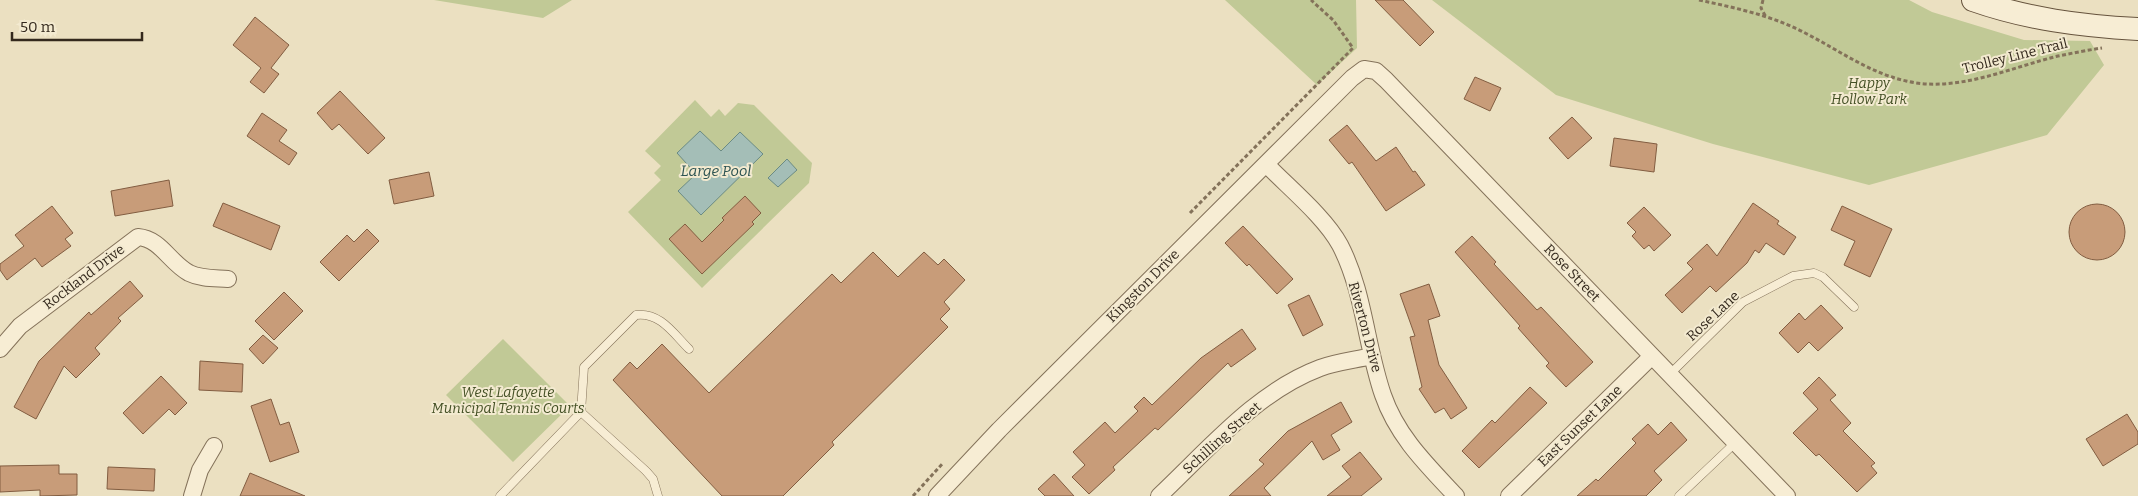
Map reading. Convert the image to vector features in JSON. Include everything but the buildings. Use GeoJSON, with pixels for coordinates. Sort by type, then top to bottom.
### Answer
{"type":"FeatureCollection","features":[{"type":"Feature","properties":{"kind":"main road"},"geometry":{"type":"LineString","coordinates":[[1973,0],[2031,18],[2091,26],[2138,29]]}},
{"type":"Feature","properties":{"kind":"street","name":"Rose Street"},"geometry":{"type":"LineString","coordinates":[[1352,78],[1364,69],[1376,71],[1386,80],[1787,496]]}},
{"type":"Feature","properties":{"kind":"street","name":"Kingston Drive"},"geometry":{"type":"LineString","coordinates":[[937,496],[999,430],[1352,78]]}},
{"type":"Feature","properties":{"kind":"street","name":"Riverton Drive"},"geometry":{"type":"LineString","coordinates":[[1266,164],[1307,204],[1339,245],[1359,297],[1383,396],[1408,443],[1456,496]]}},
{"type":"Feature","properties":{"kind":"street","name":"Rockland Drive"},"geometry":{"type":"LineString","coordinates":[[0,349],[20,326],[138,237],[148,238],[156,242],[170,259],[188,272],[204,278],[228,279]]}},
{"type":"Feature","properties":{"kind":"street","name":"Schilling Street"},"geometry":{"type":"LineString","coordinates":[[1159,496],[1252,408],[1276,392],[1320,368],[1372,356]]}},
{"type":"Feature","properties":{"kind":"street","name":"East Sunset Lane"},"geometry":{"type":"LineString","coordinates":[[1509,496],[1651,357]]}},
{"type":"Feature","properties":{"kind":"street"},"geometry":{"type":"LineString","coordinates":[[192,496],[200,470],[214,446]]}},
{"type":"Feature","properties":{"kind":"lane","name":"Rose Lane"},"geometry":{"type":"LineString","coordinates":[[1669,375],[1744,302],[1793,276],[1814,273],[1823,276],[1854,307]]}},
{"type":"Feature","properties":{"kind":"lane"},"geometry":{"type":"LineString","coordinates":[[500,496],[581,412],[584,367],[636,315],[647,314],[656,316],[689,349]]}},
{"type":"Feature","properties":{"kind":"lane"},"geometry":{"type":"LineString","coordinates":[[581,412],[646,471],[653,480],[658,496]]}},
{"type":"Feature","properties":{"kind":"lane"},"geometry":{"type":"LineString","coordinates":[[1679,496],[1735,443]]}},
{"type":"Feature","properties":{"kind":"path"},"geometry":{"type":"LineString","coordinates":[[1187,216],[1353,48],[1332,20],[1311,0]]}},
{"type":"Feature","properties":{"kind":"path","name":"Trolley Line Trail"},"geometry":{"type":"LineString","coordinates":[[1699,0],[1766,17],[1808,34],[1854,61],[1907,82],[1940,84],[1972,80],[2058,56],[2107,47]]}},
{"type":"Feature","properties":{"kind":"path"},"geometry":{"type":"LineString","coordinates":[[1763,0],[1761,8],[1766,17]]}},
{"type":"Feature","properties":{"kind":"path"},"geometry":{"type":"LineString","coordinates":[[913,496],[945,461]]}},
{"type":"Feature","properties":{"kind":"green space"},"geometry":{"type":"Polygon","coordinates":[[[434,0],[572,0],[543,18],[434,0]]]}},
{"type":"Feature","properties":{"kind":"green space"},"geometry":{"type":"Polygon","coordinates":[[[1225,0],[1356,0],[1357,48],[1317,85],[1225,0]]]}},
{"type":"Feature","properties":{"kind":"green space","name":"Happy Hollow Park"},"geometry":{"type":"Polygon","coordinates":[[[1432,0],[1909,0],[1932,12],[2024,40],[2090,41],[2104,65],[2047,135],[1869,185],[1713,144],[1556,95],[1432,0]]]}},
{"type":"Feature","properties":{"kind":"green space"},"geometry":{"type":"Polygon","coordinates":[[[695,100],[711,117],[719,109],[725,116],[738,103],[754,105],[812,163],[809,183],[702,288],[628,212],[661,180],[654,173],[661,166],[645,151],[695,100]]]}},
{"type":"Feature","properties":{"kind":"green space","name":"West Lafayette Municipal Tennis Courts"},"geometry":{"type":"Polygon","coordinates":[[[503,339],[570,406],[513,462],[446,395],[503,339]]]}},
{"type":"Feature","properties":{"kind":"water","name":"Large Pool"},"geometry":{"type":"Polygon","coordinates":[[[700,131],[721,151],[740,132],[763,154],[701,215],[678,191],[696,174],[677,153],[700,131]]]}},
{"type":"Feature","properties":{"kind":"water"},"geometry":{"type":"Polygon","coordinates":[[[787,159],[797,170],[778,187],[768,178],[787,159]]]}}]}
